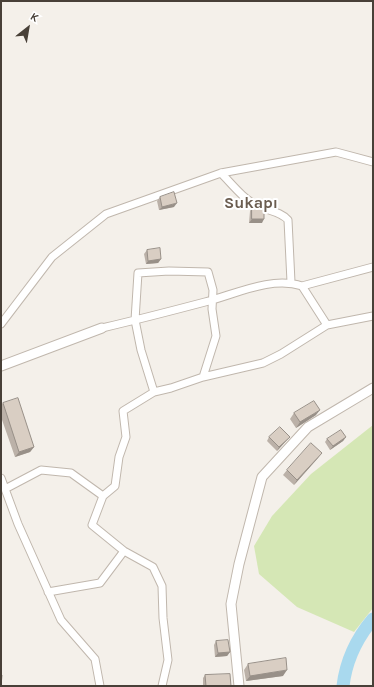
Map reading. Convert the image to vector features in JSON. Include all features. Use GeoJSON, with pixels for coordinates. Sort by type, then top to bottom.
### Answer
{"type":"FeatureCollection","features":[{"type":"Feature","properties":{"kind":"street"},"geometry":{"type":"LineString","coordinates":[[1,324],[52,257],[106,214],[221,173],[336,152],[373,162]]}},
{"type":"Feature","properties":{"kind":"street"},"geometry":{"type":"LineString","coordinates":[[221,173],[248,201],[258,207],[283,215],[288,220],[291,282]]}},
{"type":"Feature","properties":{"kind":"street"},"geometry":{"type":"LineString","coordinates":[[1,366],[102,328],[212,300],[263,285],[291,282],[302,286],[373,267]]}},
{"type":"Feature","properties":{"kind":"street"},"geometry":{"type":"LineString","coordinates":[[154,392],[141,350],[135,320],[138,273],[168,271],[208,272],[213,290],[212,300],[216,336],[203,377]]}},
{"type":"Feature","properties":{"kind":"street"},"geometry":{"type":"LineString","coordinates":[[302,286],[327,326]]}},
{"type":"Feature","properties":{"kind":"street"},"geometry":{"type":"LineString","coordinates":[[162,686],[168,660],[163,618],[162,586],[153,568],[124,551],[92,525],[103,496],[115,486],[119,457],[126,437],[123,411],[154,392],[203,377],[263,363],[281,354],[327,326],[373,316]]}},
{"type":"Feature","properties":{"kind":"street"},"geometry":{"type":"LineString","coordinates":[[240,686],[231,604],[239,564],[262,477],[308,427],[373,388]]}},
{"type":"Feature","properties":{"kind":"street"},"geometry":{"type":"LineString","coordinates":[[5,489],[41,470],[71,473],[103,496]]}},
{"type":"Feature","properties":{"kind":"street"},"geometry":{"type":"LineString","coordinates":[[1,478],[18,524],[61,620],[95,659],[100,686]]}},
{"type":"Feature","properties":{"kind":"street"},"geometry":{"type":"LineString","coordinates":[[48,592],[100,584],[124,551]]}},
{"type":"Feature","properties":{"kind":"green space"},"geometry":{"type":"Polygon","coordinates":[[[373,425],[373,608],[354,632],[297,607],[259,574],[254,546],[272,516],[311,474],[373,425]]]}},
{"type":"Feature","properties":{"kind":"building"},"geometry":{"type":"Polygon","coordinates":[[[174,192],[177,203],[162,207],[160,197],[174,192]]]}},
{"type":"Feature","properties":{"kind":"building"},"geometry":{"type":"Polygon","coordinates":[[[252,207],[264,209],[264,219],[252,219],[252,207]]]}},
{"type":"Feature","properties":{"kind":"building"},"geometry":{"type":"Polygon","coordinates":[[[160,248],[161,259],[148,261],[147,250],[160,248]]]}},
{"type":"Feature","properties":{"kind":"building"},"geometry":{"type":"Polygon","coordinates":[[[18,398],[34,447],[19,452],[3,403],[18,398]]]}},
{"type":"Feature","properties":{"kind":"building"},"geometry":{"type":"Polygon","coordinates":[[[314,401],[320,410],[300,422],[294,413],[314,401]]]}},
{"type":"Feature","properties":{"kind":"building"},"geometry":{"type":"Polygon","coordinates":[[[280,427],[290,437],[279,447],[269,437],[280,427]]]}},
{"type":"Feature","properties":{"kind":"building"},"geometry":{"type":"Polygon","coordinates":[[[341,430],[346,437],[333,446],[327,439],[341,430]]]}},
{"type":"Feature","properties":{"kind":"building"},"geometry":{"type":"Polygon","coordinates":[[[311,443],[322,453],[297,480],[287,470],[311,443]]]}},
{"type":"Feature","properties":{"kind":"building"},"geometry":{"type":"Polygon","coordinates":[[[228,640],[230,652],[218,653],[216,641],[228,640]]]}},
{"type":"Feature","properties":{"kind":"building"},"geometry":{"type":"Polygon","coordinates":[[[286,658],[287,670],[250,676],[248,664],[286,658]]]}},
{"type":"Feature","properties":{"kind":"building"},"geometry":{"type":"Polygon","coordinates":[[[230,674],[231,686],[206,686],[205,675],[230,674]]]}},
{"type":"Feature","properties":{"kind":"waterway"},"geometry":{"type":"LineString","coordinates":[[343,686],[344,677],[353,650],[367,626],[373,619]]}},
{"type":"Feature","properties":{"kind":"district","name":"Sukapı"},"geometry":{"type":"Point","coordinates":[251,203]}}]}
